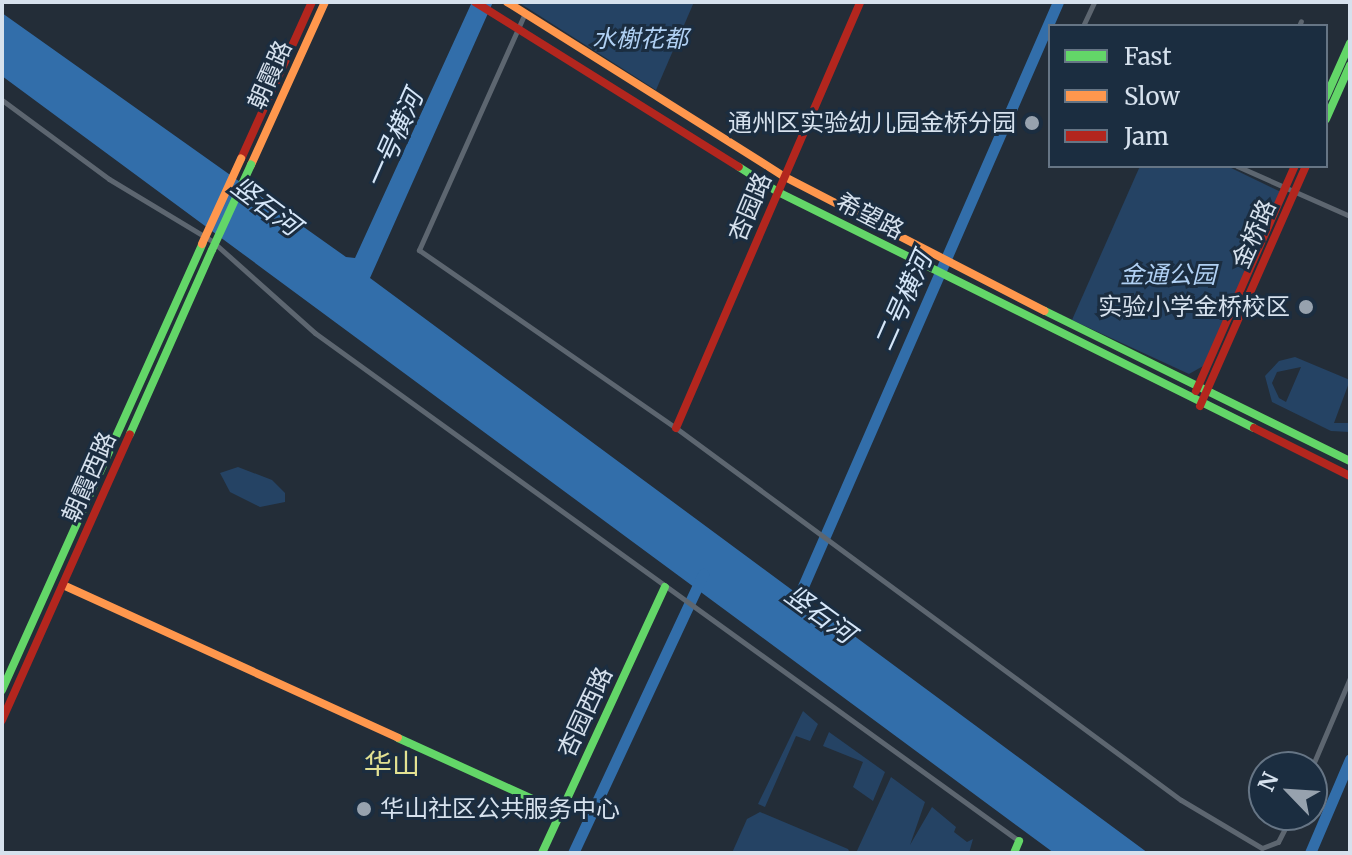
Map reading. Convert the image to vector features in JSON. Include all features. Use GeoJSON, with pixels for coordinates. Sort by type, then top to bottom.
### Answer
{"type":"FeatureCollection","features":[{"type":"Feature","properties":{"kind":"main road","name":"朝霞路"},"geometry":{"type":"LineString","coordinates":[[202,244],[312,2]]}},
{"type":"Feature","properties":{"kind":"main road","name":"朝霞路"},"geometry":{"type":"LineString","coordinates":[[212,250],[325,2]]}},
{"type":"Feature","properties":{"kind":"main road","name":"希望路"},"geometry":{"type":"LineString","coordinates":[[475,2],[778,192],[1196,403],[1350,476]]}},
{"type":"Feature","properties":{"kind":"main road","name":"希望路"},"geometry":{"type":"LineString","coordinates":[[507,2],[785,177],[1201,391],[1350,461]]}},
{"type":"Feature","properties":{"kind":"main road","name":"杏园路"},"geometry":{"type":"LineString","coordinates":[[676,428],[860,2]]}},
{"type":"Feature","properties":{"kind":"main road"},"geometry":{"type":"LineString","coordinates":[[1328,92],[1350,43]]}},
{"type":"Feature","properties":{"kind":"main road"},"geometry":{"type":"LineString","coordinates":[[1328,114],[1350,65]]}},
{"type":"Feature","properties":{"kind":"main road","name":"金桥路"},"geometry":{"type":"LineString","coordinates":[[1196,403],[1294,168]]}},
{"type":"Feature","properties":{"kind":"main road","name":"金桥路"},"geometry":{"type":"LineString","coordinates":[[1201,391],[1305,168]]}},
{"type":"Feature","properties":{"kind":"main road","name":"朝霞西路"},"geometry":{"type":"LineString","coordinates":[[2,690],[202,244]]}},
{"type":"Feature","properties":{"kind":"main road","name":"朝霞西路"},"geometry":{"type":"LineString","coordinates":[[2,720],[212,250]]}},
{"type":"Feature","properties":{"kind":"main road"},"geometry":{"type":"LineString","coordinates":[[63,585],[561,812]]}},
{"type":"Feature","properties":{"kind":"main road","name":"杏园西路"},"geometry":{"type":"LineString","coordinates":[[542,853],[665,587]]}},
{"type":"Feature","properties":{"kind":"main road"},"geometry":{"type":"LineString","coordinates":[[1014,853],[1019,841]]}},
{"type":"Feature","properties":{"kind":"street"},"geometry":{"type":"LineString","coordinates":[[1084,24],[1094,2]]}},
{"type":"Feature","properties":{"kind":"street"},"geometry":{"type":"LineString","coordinates":[[525,13],[419,250],[676,428],[832,546],[1169,791],[1246,839],[1270,848],[1281,831]]}},
{"type":"Feature","properties":{"kind":"street"},"geometry":{"type":"LineString","coordinates":[[2,100],[109,179],[212,241],[315,333],[1019,841]]}},
{"type":"Feature","properties":{"kind":"street"},"geometry":{"type":"LineString","coordinates":[[1242,168],[1350,216]]}},
{"type":"Feature","properties":{"kind":"street"},"geometry":{"type":"LineString","coordinates":[[51,580],[63,585]]}},
{"type":"Feature","properties":{"kind":"street"},"geometry":{"type":"LineString","coordinates":[[1319,751],[1350,678]]}},
{"type":"Feature","properties":{"kind":"green space","name":"水榭花都"},"geometry":{"type":"Polygon","coordinates":[[[518,2],[694,2],[656,90],[518,2]]]}},
{"type":"Feature","properties":{"kind":"green space","name":"金通公园"},"geometry":{"type":"Polygon","coordinates":[[[1139,168],[1231,168],[1281,192],[1205,365],[1189,374],[1072,320],[1139,168]]]}},
{"type":"Feature","properties":{"kind":"green space"},"geometry":{"type":"Polygon","coordinates":[[[1295,357],[1350,380],[1334,423],[1350,423],[1350,432],[1331,431],[1272,402],[1265,376],[1279,361],[1295,357]],[[1301,367],[1277,372],[1272,383],[1279,398],[1286,402],[1301,367]]]}},
{"type":"Feature","properties":{"kind":"green space"},"geometry":{"type":"Polygon","coordinates":[[[238,467],[272,480],[285,493],[285,502],[260,507],[230,492],[220,473],[238,467]]]}},
{"type":"Feature","properties":{"kind":"green space"},"geometry":{"type":"Polygon","coordinates":[[[803,711],[818,724],[810,741],[796,736],[765,807],[758,804],[803,711]]]}},
{"type":"Feature","properties":{"kind":"green space"},"geometry":{"type":"Polygon","coordinates":[[[829,732],[885,772],[873,801],[853,787],[863,762],[823,746],[829,732]]]}},
{"type":"Feature","properties":{"kind":"green space"},"geometry":{"type":"Polygon","coordinates":[[[891,777],[925,802],[910,845],[932,807],[956,827],[954,832],[967,842],[973,839],[969,853],[856,853],[891,777]]]}},
{"type":"Feature","properties":{"kind":"green space"},"geometry":{"type":"Polygon","coordinates":[[[760,812],[848,849],[850,853],[732,853],[747,819],[760,812]]]}},
{"type":"Feature","properties":{"kind":"water","name":"竖石河"},"geometry":{"type":"Polygon","coordinates":[[[472,2],[493,2],[370,278],[1148,853],[1054,853],[2,76],[2,13],[346,257],[355,258],[472,2]]]}},
{"type":"Feature","properties":{"kind":"waterway","name":"二号横河"},"geometry":{"type":"LineString","coordinates":[[1048,24],[1058,2]]}},
{"type":"Feature","properties":{"kind":"waterway","name":"二号横河"},"geometry":{"type":"LineString","coordinates":[[794,607],[1048,25]]}},
{"type":"Feature","properties":{"kind":"waterway"},"geometry":{"type":"LineString","coordinates":[[573,853],[703,574]]}},
{"type":"Feature","properties":{"kind":"waterway"},"geometry":{"type":"LineString","coordinates":[[1310,853],[1350,759]]}},
{"type":"Feature","properties":{"kind":"traffic: fast"},"geometry":{"type":"LineString","coordinates":[[1328,92],[1350,43]]}},
{"type":"Feature","properties":{"kind":"traffic: fast"},"geometry":{"type":"LineString","coordinates":[[1328,114],[1350,65]]}},
{"type":"Feature","properties":{"kind":"traffic: fast"},"geometry":{"type":"LineString","coordinates":[[212,250],[251,165]]}},
{"type":"Feature","properties":{"kind":"traffic: fast"},"geometry":{"type":"LineString","coordinates":[[739,167],[778,192],[1254,428]]}},
{"type":"Feature","properties":{"kind":"traffic: fast"},"geometry":{"type":"LineString","coordinates":[[2,690],[202,244]]}},
{"type":"Feature","properties":{"kind":"traffic: fast"},"geometry":{"type":"LineString","coordinates":[[130,434],[212,250]]}},
{"type":"Feature","properties":{"kind":"traffic: fast"},"geometry":{"type":"LineString","coordinates":[[1045,311],[1350,461]]}},
{"type":"Feature","properties":{"kind":"traffic: fast"},"geometry":{"type":"LineString","coordinates":[[542,853],[665,587]]}},
{"type":"Feature","properties":{"kind":"traffic: fast"},"geometry":{"type":"LineString","coordinates":[[398,738],[561,812]]}},
{"type":"Feature","properties":{"kind":"traffic: fast"},"geometry":{"type":"LineString","coordinates":[[1014,853],[1019,841]]}},
{"type":"Feature","properties":{"kind":"traffic: slow"},"geometry":{"type":"LineString","coordinates":[[251,165],[325,2]]}},
{"type":"Feature","properties":{"kind":"traffic: slow"},"geometry":{"type":"LineString","coordinates":[[507,2],[785,177],[1045,311]]}},
{"type":"Feature","properties":{"kind":"traffic: slow"},"geometry":{"type":"LineString","coordinates":[[202,244],[241,159]]}},
{"type":"Feature","properties":{"kind":"traffic: slow"},"geometry":{"type":"LineString","coordinates":[[63,585],[398,738]]}},
{"type":"Feature","properties":{"kind":"traffic: jam"},"geometry":{"type":"LineString","coordinates":[[241,159],[312,2]]}},
{"type":"Feature","properties":{"kind":"traffic: jam"},"geometry":{"type":"LineString","coordinates":[[475,2],[739,167]]}},
{"type":"Feature","properties":{"kind":"traffic: jam"},"geometry":{"type":"LineString","coordinates":[[676,428],[860,2]]}},
{"type":"Feature","properties":{"kind":"traffic: jam"},"geometry":{"type":"LineString","coordinates":[[1196,391],[1294,168]]}},
{"type":"Feature","properties":{"kind":"traffic: jam"},"geometry":{"type":"LineString","coordinates":[[1200,406],[1305,168]]}},
{"type":"Feature","properties":{"kind":"traffic: jam"},"geometry":{"type":"LineString","coordinates":[[1254,428],[1350,476]]}},
{"type":"Feature","properties":{"kind":"traffic: jam"},"geometry":{"type":"LineString","coordinates":[[2,720],[130,434]]}},
{"type":"Feature","properties":{"kind":"place","name":"通州区实验幼儿园金桥分园"},"geometry":{"type":"Point","coordinates":[1032,123]}},
{"type":"Feature","properties":{"kind":"place","name":"实验小学金桥校区"},"geometry":{"type":"Point","coordinates":[1306,307]}},
{"type":"Feature","properties":{"kind":"place","name":"华山社区公共服务中心"},"geometry":{"type":"Point","coordinates":[364,809]}},
{"type":"Feature","properties":{"kind":"district","name":"华山"},"geometry":{"type":"Point","coordinates":[392,764]}},
{"type":"Feature","properties":{"kind":"water label","name":"一号横河"},"geometry":{"type":"Point","coordinates":[394,139]}}]}
